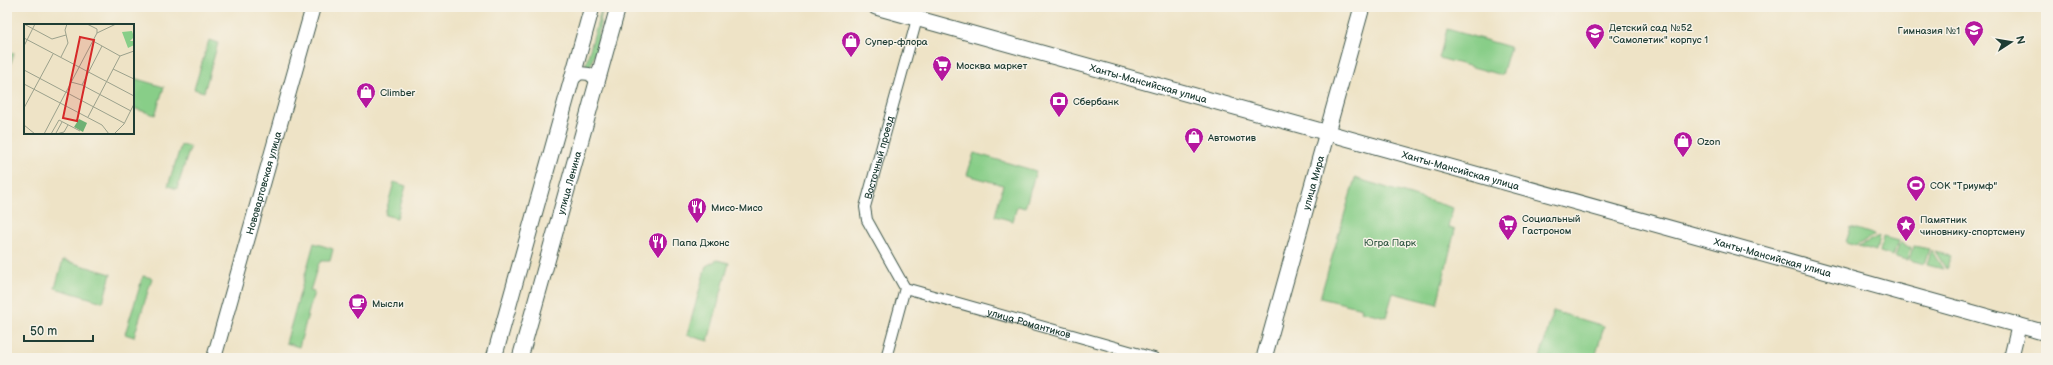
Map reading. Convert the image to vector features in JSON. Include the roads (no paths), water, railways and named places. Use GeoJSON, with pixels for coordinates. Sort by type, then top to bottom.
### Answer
{"type":"FeatureCollection","features":[{"type":"Feature","properties":{"kind":"main road","name":"Нововартовская улица"},"geometry":{"type":"LineString","coordinates":[[214,358],[313,7]]}},
{"type":"Feature","properties":{"kind":"main road"},"geometry":{"type":"LineString","coordinates":[[494,358],[592,7]]}},
{"type":"Feature","properties":{"kind":"main road","name":"улица Ленина"},"geometry":{"type":"LineString","coordinates":[[520,358],[618,7]]}},
{"type":"Feature","properties":{"kind":"main road","name":"Ханты-Мансийская улица"},"geometry":{"type":"LineString","coordinates":[[876,7],[2046,333]]}},
{"type":"Feature","properties":{"kind":"main road","name":"улица Мира"},"geometry":{"type":"LineString","coordinates":[[1264,358],[1328,134],[1362,7]]}},
{"type":"Feature","properties":{"kind":"main road"},"geometry":{"type":"LineString","coordinates":[[2011,358],[2020,325]]}},
{"type":"Feature","properties":{"kind":"street","name":"Восточный проезд"},"geometry":{"type":"LineString","coordinates":[[905,288],[867,220],[865,207],[917,19]]}},
{"type":"Feature","properties":{"kind":"street"},"geometry":{"type":"LineString","coordinates":[[572,80],[580,74],[589,74],[595,78],[597,86]]}},
{"type":"Feature","properties":{"kind":"street"},"geometry":{"type":"LineString","coordinates":[[886,358],[905,288]]}},
{"type":"Feature","properties":{"kind":"street","name":"улица Романтиков"},"geometry":{"type":"LineString","coordinates":[[905,288],[1154,358]]}},
{"type":"Feature","properties":{"kind":"place","name":"Гимназия №1"},"geometry":{"type":"Point","coordinates":[1974,47]}},
{"type":"Feature","properties":{"kind":"place","name":"Детский сад №52 \"Самолетик\" корпус 1"},"geometry":{"type":"Point","coordinates":[1595,50]}},
{"type":"Feature","properties":{"kind":"place","name":"Супер-флора"},"geometry":{"type":"Point","coordinates":[851,58]}},
{"type":"Feature","properties":{"kind":"place","name":"Москва маркет"},"geometry":{"type":"Point","coordinates":[942,82]}},
{"type":"Feature","properties":{"kind":"place","name":"Climber"},"geometry":{"type":"Point","coordinates":[366,109]}},
{"type":"Feature","properties":{"kind":"place","name":"Сбербанк"},"geometry":{"type":"Point","coordinates":[1059,118]}},
{"type":"Feature","properties":{"kind":"place","name":"Автомотив"},"geometry":{"type":"Point","coordinates":[1194,154]}},
{"type":"Feature","properties":{"kind":"place","name":"Ozon"},"geometry":{"type":"Point","coordinates":[1683,158]}},
{"type":"Feature","properties":{"kind":"place","name":"СОК \"Триумф\""},"geometry":{"type":"Point","coordinates":[1916,202]}},
{"type":"Feature","properties":{"kind":"place","name":"Мисо-Мисо"},"geometry":{"type":"Point","coordinates":[697,224]}},
{"type":"Feature","properties":{"kind":"place","name":"Социальный Гастроном"},"geometry":{"type":"Point","coordinates":[1508,241]}},
{"type":"Feature","properties":{"kind":"place","name":"Памятник чиновнику-спортсмену"},"geometry":{"type":"Point","coordinates":[1906,242]}},
{"type":"Feature","properties":{"kind":"place","name":"Папа Джонс"},"geometry":{"type":"Point","coordinates":[658,259]}},
{"type":"Feature","properties":{"kind":"place","name":"Мысли"},"geometry":{"type":"Point","coordinates":[358,320]}},
{"type":"Feature","properties":{"kind":"park label","name":"Югра Парк"},"geometry":{"type":"Point","coordinates":[1390,242]}}]}
